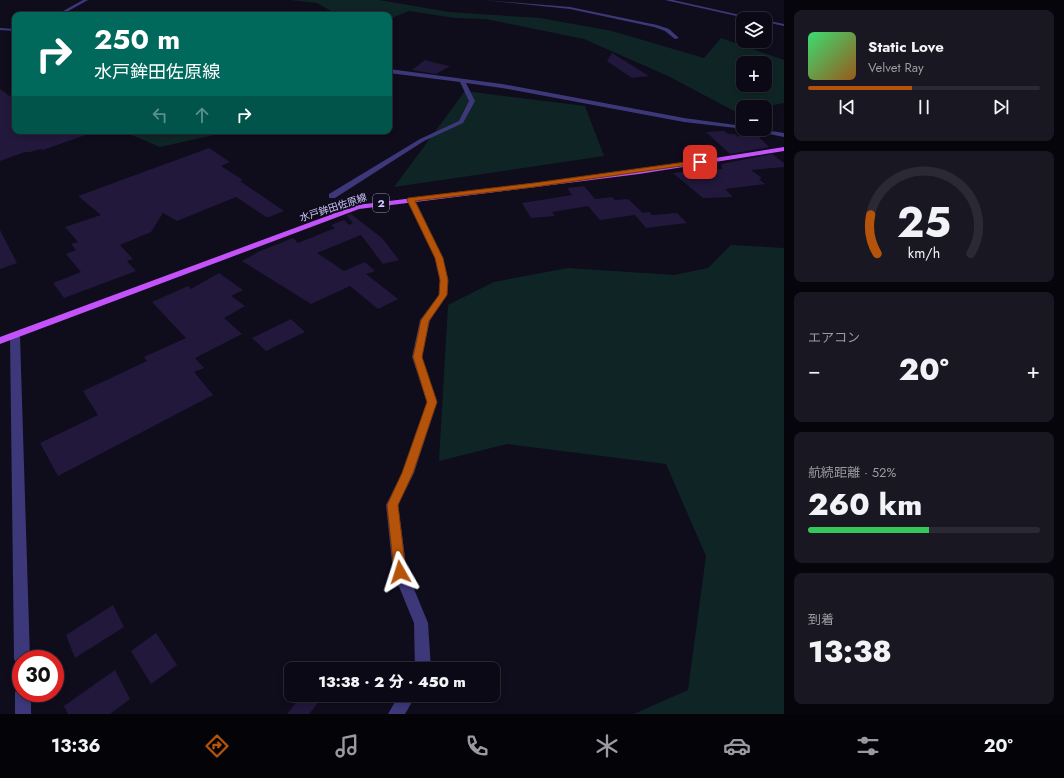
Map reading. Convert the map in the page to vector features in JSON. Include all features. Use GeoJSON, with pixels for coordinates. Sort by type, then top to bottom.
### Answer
{"type":"FeatureCollection","features":[{"type":"Feature","properties":{"kind":"main road","name":"水戸鉾田佐原線"},"geometry":{"type":"LineString","coordinates":[[0,341],[357,207],[639,172],[784,149]]}},
{"type":"Feature","properties":{"kind":"street"},"geometry":{"type":"LineString","coordinates":[[64,12],[86,0]]}},
{"type":"Feature","properties":{"kind":"street"},"geometry":{"type":"LineString","coordinates":[[485,0],[578,10],[662,28],[677,38]]}},
{"type":"Feature","properties":{"kind":"street"},"geometry":{"type":"LineString","coordinates":[[667,0],[736,15]]}},
{"type":"Feature","properties":{"kind":"street"},"geometry":{"type":"LineString","coordinates":[[772,22],[784,25]]}},
{"type":"Feature","properties":{"kind":"street"},"geometry":{"type":"LineString","coordinates":[[0,29],[12,30]]}},
{"type":"Feature","properties":{"kind":"street"},"geometry":{"type":"LineString","coordinates":[[392,71],[502,86],[684,120],[736,127]]}},
{"type":"Feature","properties":{"kind":"street"},"geometry":{"type":"LineString","coordinates":[[332,196],[422,140],[461,122],[472,101],[463,82]]}},
{"type":"Feature","properties":{"kind":"street"},"geometry":{"type":"LineString","coordinates":[[772,133],[784,135]]}},
{"type":"Feature","properties":{"kind":"street"},"geometry":{"type":"LineString","coordinates":[[411,200],[439,258],[444,280],[443,295],[425,320],[417,357],[432,402],[408,473],[392,505],[400,572],[422,623],[423,662]]}},
{"type":"Feature","properties":{"kind":"street"},"geometry":{"type":"LineString","coordinates":[[15,336],[22,650]]}},
{"type":"Feature","properties":{"kind":"street"},"geometry":{"type":"LineString","coordinates":[[23,702],[23,714]]}},
{"type":"Feature","properties":{"kind":"street"},"geometry":{"type":"LineString","coordinates":[[396,714],[404,702]]}},
{"type":"Feature","properties":{"kind":"green space"},"geometry":{"type":"Polygon","coordinates":[[[290,0],[379,0],[449,12],[540,18],[612,31],[704,58],[721,38],[736,43],[736,48],[750,48],[784,60],[784,103],[772,105],[772,100],[736,100],[736,112],[668,76],[584,39],[486,19],[455,18],[409,11],[392,18],[392,12],[333,12],[317,3],[290,0]]]}},
{"type":"Feature","properties":{"kind":"green space"},"geometry":{"type":"Polygon","coordinates":[[[465,91],[585,106],[604,156],[394,187],[465,91]]]}},
{"type":"Feature","properties":{"kind":"green space"},"geometry":{"type":"Polygon","coordinates":[[[129,134],[218,134],[160,147],[129,134]]]}},
{"type":"Feature","properties":{"kind":"green space"},"geometry":{"type":"Polygon","coordinates":[[[731,245],[784,248],[784,714],[634,714],[688,690],[706,556],[666,464],[507,444],[439,461],[448,305],[494,282],[568,268],[674,275],[708,268],[731,245]]]}},
{"type":"Feature","properties":{"kind":"building"},"geometry":{"type":"Polygon","coordinates":[[[612,53],[649,76],[632,78],[607,61],[612,53]]]}},
{"type":"Feature","properties":{"kind":"building"},"geometry":{"type":"Polygon","coordinates":[[[425,60],[450,66],[436,74],[412,70],[425,60]]]}},
{"type":"Feature","properties":{"kind":"building"},"geometry":{"type":"Polygon","coordinates":[[[0,89],[12,98],[12,134],[88,134],[43,150],[41,149],[25,152],[0,161],[0,89]]]}},
{"type":"Feature","properties":{"kind":"building"},"geometry":{"type":"Polygon","coordinates":[[[724,131],[728,134],[735,134],[736,136],[758,136],[769,147],[730,154],[706,132],[724,131]]]}},
{"type":"Feature","properties":{"kind":"building"},"geometry":{"type":"Polygon","coordinates":[[[209,148],[230,162],[221,166],[243,180],[240,181],[284,211],[266,217],[236,197],[177,221],[163,213],[151,232],[120,245],[133,259],[127,261],[136,271],[64,298],[53,283],[81,272],[66,254],[76,250],[71,244],[78,242],[65,227],[101,215],[78,196],[209,148]]]}},
{"type":"Feature","properties":{"kind":"building"},"geometry":{"type":"Polygon","coordinates":[[[772,154],[784,163],[784,167],[751,170],[762,178],[759,179],[765,184],[725,189],[733,197],[703,198],[673,173],[722,169],[721,164],[772,154]]]}},
{"type":"Feature","properties":{"kind":"building"},"geometry":{"type":"Polygon","coordinates":[[[584,186],[595,199],[612,197],[615,200],[628,199],[643,213],[649,212],[652,215],[677,213],[687,223],[646,228],[635,215],[600,220],[588,206],[552,212],[555,216],[531,218],[522,203],[572,195],[567,188],[584,186]]]}},
{"type":"Feature","properties":{"kind":"building"},"geometry":{"type":"Polygon","coordinates":[[[351,214],[382,238],[399,260],[383,264],[361,235],[317,253],[344,271],[365,262],[375,271],[366,274],[398,299],[378,309],[350,286],[311,304],[242,261],[260,251],[293,238],[298,243],[335,228],[331,225],[344,220],[349,225],[353,223],[346,215],[351,214]]]}},
{"type":"Feature","properties":{"kind":"building"},"geometry":{"type":"Polygon","coordinates":[[[0,230],[17,263],[0,269],[0,230]]]}},
{"type":"Feature","properties":{"kind":"building"},"geometry":{"type":"Polygon","coordinates":[[[219,273],[243,290],[231,296],[245,306],[224,318],[242,334],[195,358],[204,368],[194,372],[213,395],[58,476],[40,443],[98,415],[83,391],[147,361],[144,357],[186,338],[152,302],[188,286],[191,289],[219,273]]]}},
{"type":"Feature","properties":{"kind":"building"},"geometry":{"type":"Polygon","coordinates":[[[291,319],[305,332],[266,351],[252,338],[291,319]]]}},
{"type":"Feature","properties":{"kind":"building"},"geometry":{"type":"Polygon","coordinates":[[[113,605],[124,627],[75,658],[66,635],[113,605]]]}},
{"type":"Feature","properties":{"kind":"building"},"geometry":{"type":"Polygon","coordinates":[[[156,633],[177,665],[151,684],[131,651],[156,633]]]}},
{"type":"Feature","properties":{"kind":"building"},"geometry":{"type":"Polygon","coordinates":[[[115,670],[130,699],[110,714],[68,714],[64,706],[115,670]]]}},
{"type":"Feature","properties":{"kind":"building"},"geometry":{"type":"Polygon","coordinates":[[[296,702],[318,702],[309,714],[287,714],[296,702]]]}},
{"type":"Feature","properties":{"kind":"route"},"geometry":{"type":"LineString","coordinates":[[400,572],[392,505],[408,473],[432,402],[417,357],[425,320],[443,295],[444,280],[439,258],[411,200],[639,172],[700,162]]}}]}
